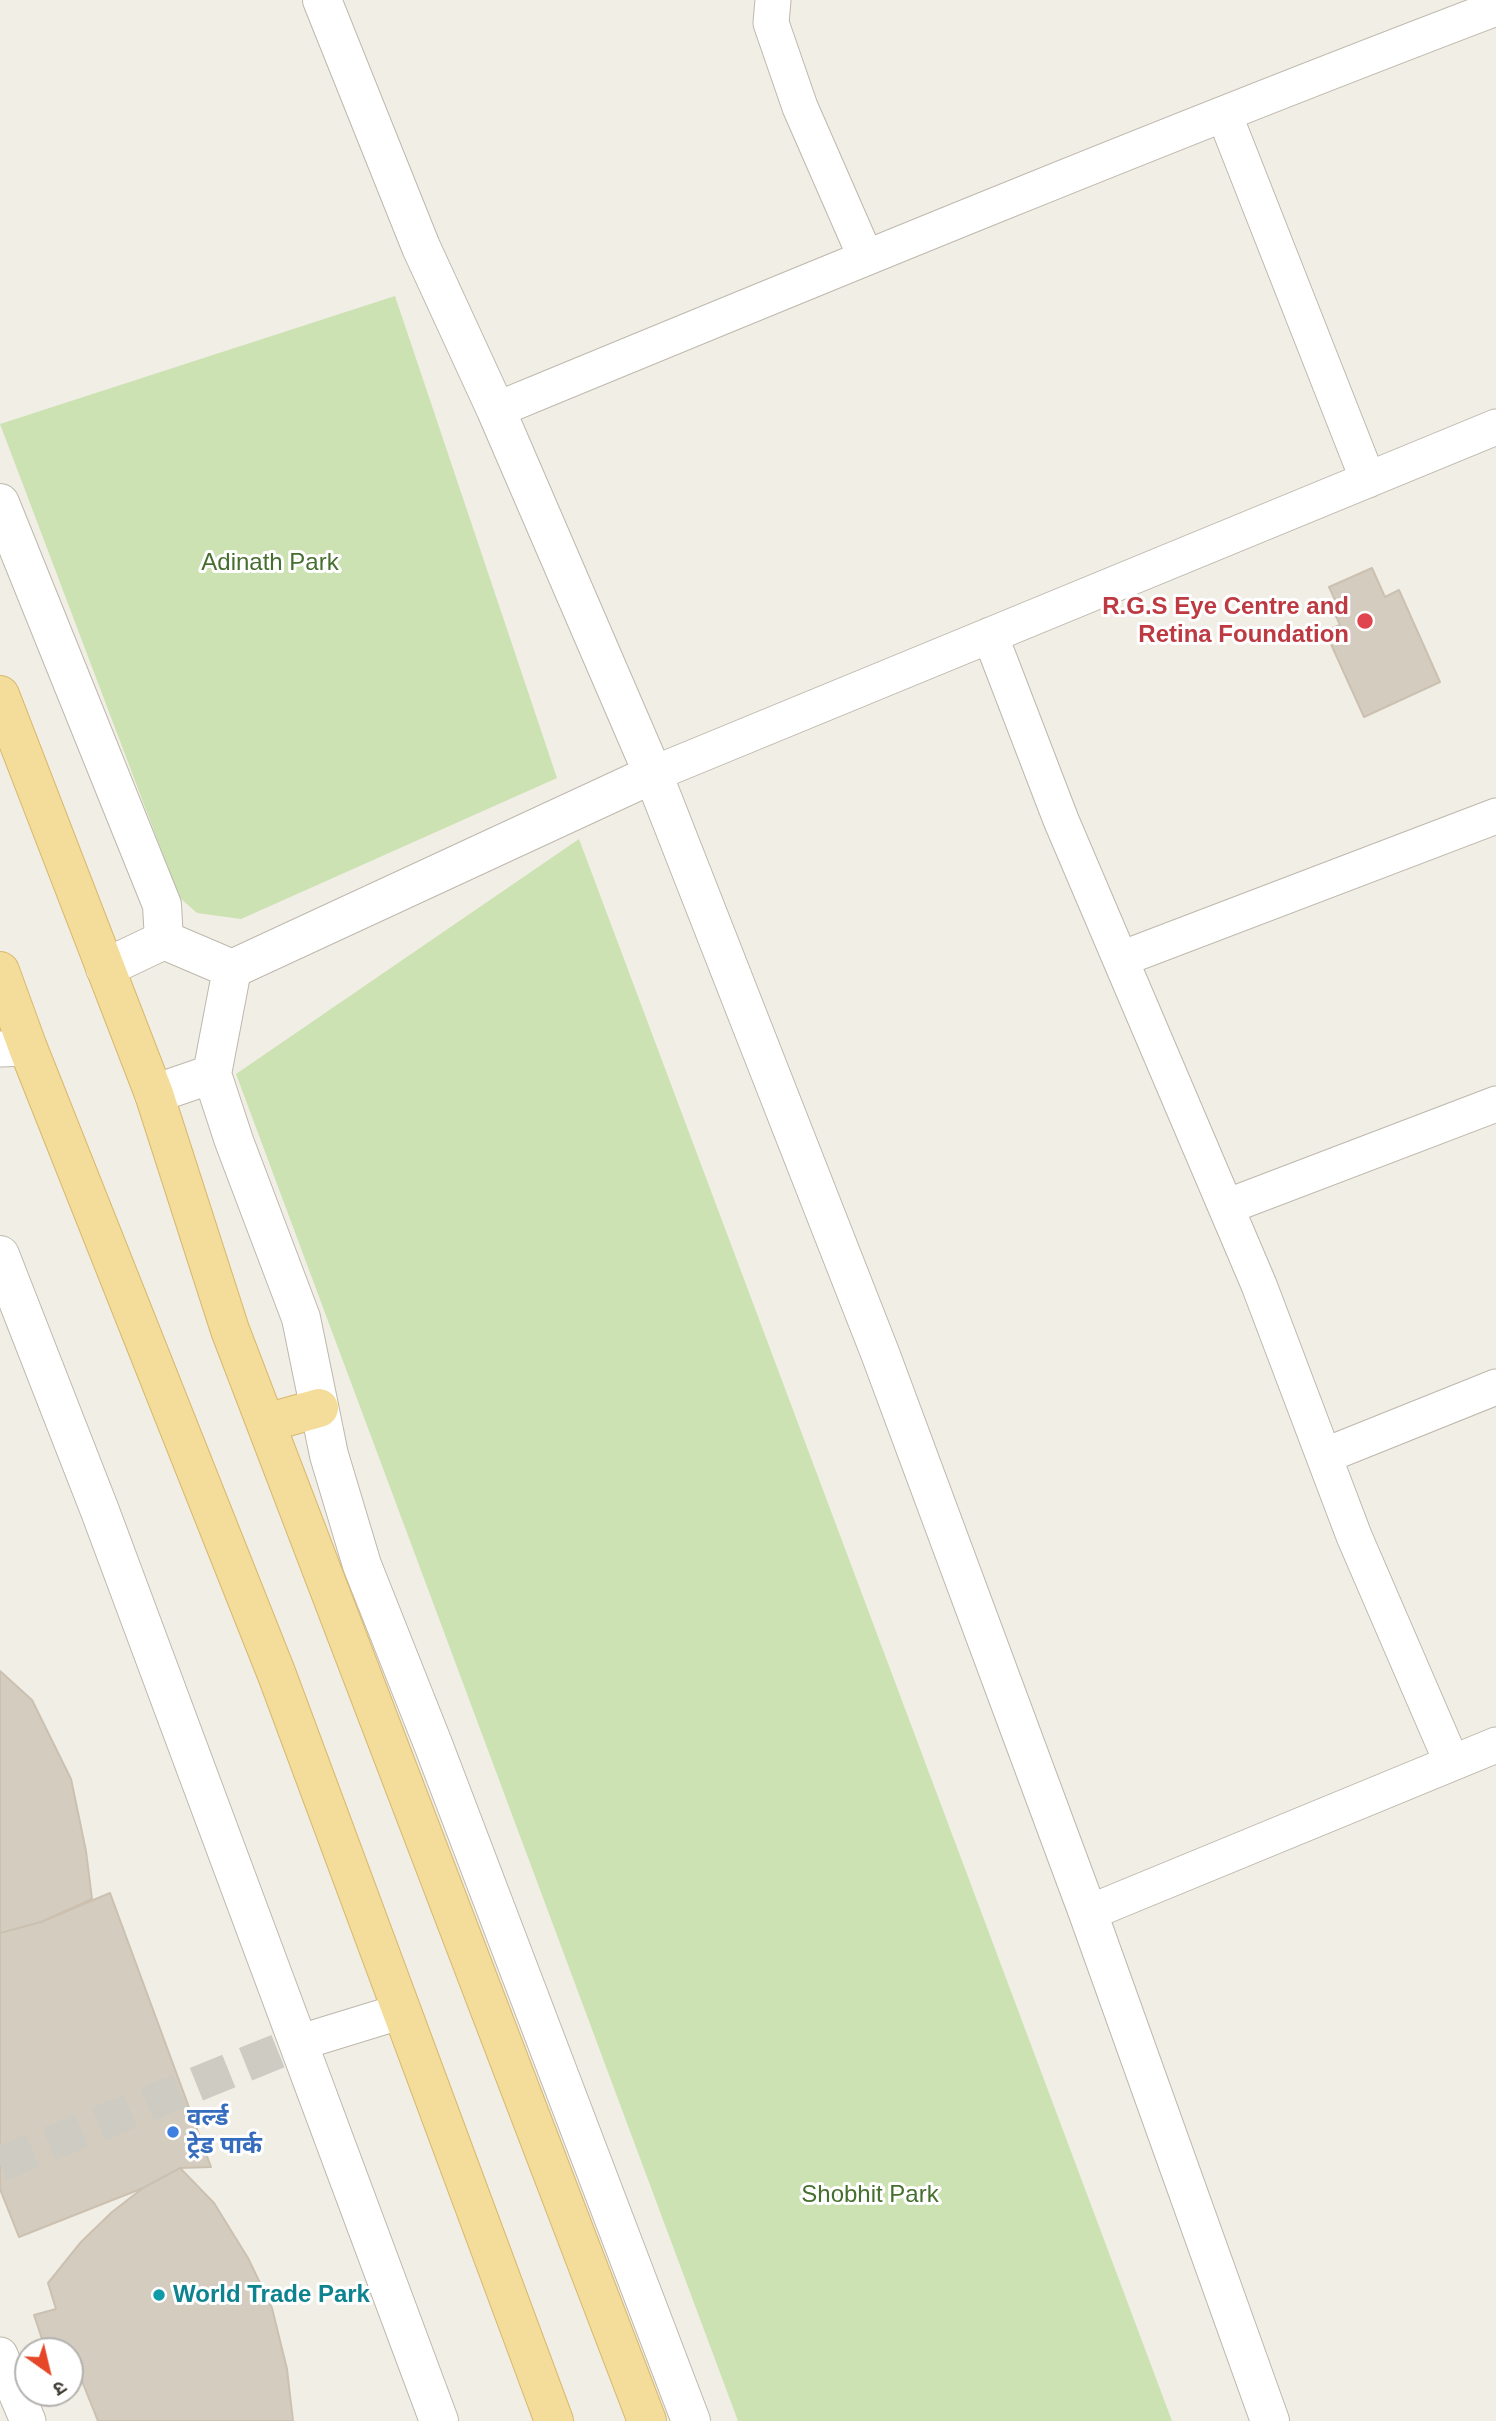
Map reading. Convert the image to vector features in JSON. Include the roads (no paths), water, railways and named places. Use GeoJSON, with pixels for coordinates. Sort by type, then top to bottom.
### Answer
{"type":"FeatureCollection","features":[{"type":"Feature","properties":{"kind":"main road"},"geometry":{"type":"LineString","coordinates":[[0,695],[154,1094],[230,1330],[647,2421]]}},
{"type":"Feature","properties":{"kind":"main road"},"geometry":{"type":"LineString","coordinates":[[0,971],[14,1048],[277,1675],[554,2421]]}},
{"type":"Feature","properties":{"kind":"main road"},"geometry":{"type":"LineString","coordinates":[[266,1423],[319,1408]]}},
{"type":"Feature","properties":{"kind":"street"},"geometry":{"type":"LineString","coordinates":[[322,0],[421,247],[496,410],[653,774],[880,1353],[1088,1913],[1270,2421]]}},
{"type":"Feature","properties":{"kind":"street"},"geometry":{"type":"LineString","coordinates":[[773,0],[771,23],[800,107],[866,258]]}},
{"type":"Feature","properties":{"kind":"street"},"geometry":{"type":"LineString","coordinates":[[496,410],[1224,114],[1496,8]]}},
{"type":"Feature","properties":{"kind":"street"},"geometry":{"type":"LineString","coordinates":[[1224,114],[1368,480]]}},
{"type":"Feature","properties":{"kind":"street"},"geometry":{"type":"LineString","coordinates":[[105,968],[164,940],[232,969],[653,774],[1496,427]]}},
{"type":"Feature","properties":{"kind":"street"},"geometry":{"type":"LineString","coordinates":[[0,503],[162,905],[164,940]]}},
{"type":"Feature","properties":{"kind":"street"},"geometry":{"type":"LineString","coordinates":[[990,635],[1061,820],[1259,1285],[1354,1536],[1452,1763]]}},
{"type":"Feature","properties":{"kind":"street"},"geometry":{"type":"LineString","coordinates":[[1121,959],[1496,816]]}},
{"type":"Feature","properties":{"kind":"street"},"geometry":{"type":"LineString","coordinates":[[232,969],[212,1074],[234,1142],[301,1318],[329,1455],[362,1565],[691,2421]]}},
{"type":"Feature","properties":{"kind":"street"},"geometry":{"type":"LineString","coordinates":[[154,1094],[212,1074]]}},
{"type":"Feature","properties":{"kind":"street"},"geometry":{"type":"LineString","coordinates":[[1226,1207],[1496,1104]]}},
{"type":"Feature","properties":{"kind":"street"},"geometry":{"type":"LineString","coordinates":[[0,1255],[9,1299],[105,1524],[439,2421]]}},
{"type":"Feature","properties":{"kind":"street"},"geometry":{"type":"LineString","coordinates":[[1324,1456],[1496,1387]]}},
{"type":"Feature","properties":{"kind":"street"},"geometry":{"type":"LineString","coordinates":[[1088,1913],[1496,1745]]}},
{"type":"Feature","properties":{"kind":"street"},"geometry":{"type":"LineString","coordinates":[[298,2043],[402,2011]]}},
{"type":"Feature","properties":{"kind":"street"},"geometry":{"type":"LineString","coordinates":[[0,2355],[27,2421]]}},
{"type":"Feature","properties":{"kind":"tunnel"},"geometry":{"type":"LineString","coordinates":[[0,2164],[298,2043]]}},
{"type":"Feature","properties":{"kind":"place","name":"R.G.S Eye Centre and Retina Foundation"},"geometry":{"type":"Point","coordinates":[1365,621]}},
{"type":"Feature","properties":{"kind":"place","name":"वर्ल्ड ट्रेड पार्क"},"geometry":{"type":"Point","coordinates":[173,2132]}},
{"type":"Feature","properties":{"kind":"place","name":"World Trade Park"},"geometry":{"type":"Point","coordinates":[159,2295]}},
{"type":"Feature","properties":{"kind":"park label","name":"Adinath Park"},"geometry":{"type":"Point","coordinates":[270,563]}},
{"type":"Feature","properties":{"kind":"park label","name":"Shobhit Park"},"geometry":{"type":"Point","coordinates":[870,2195]}}]}
